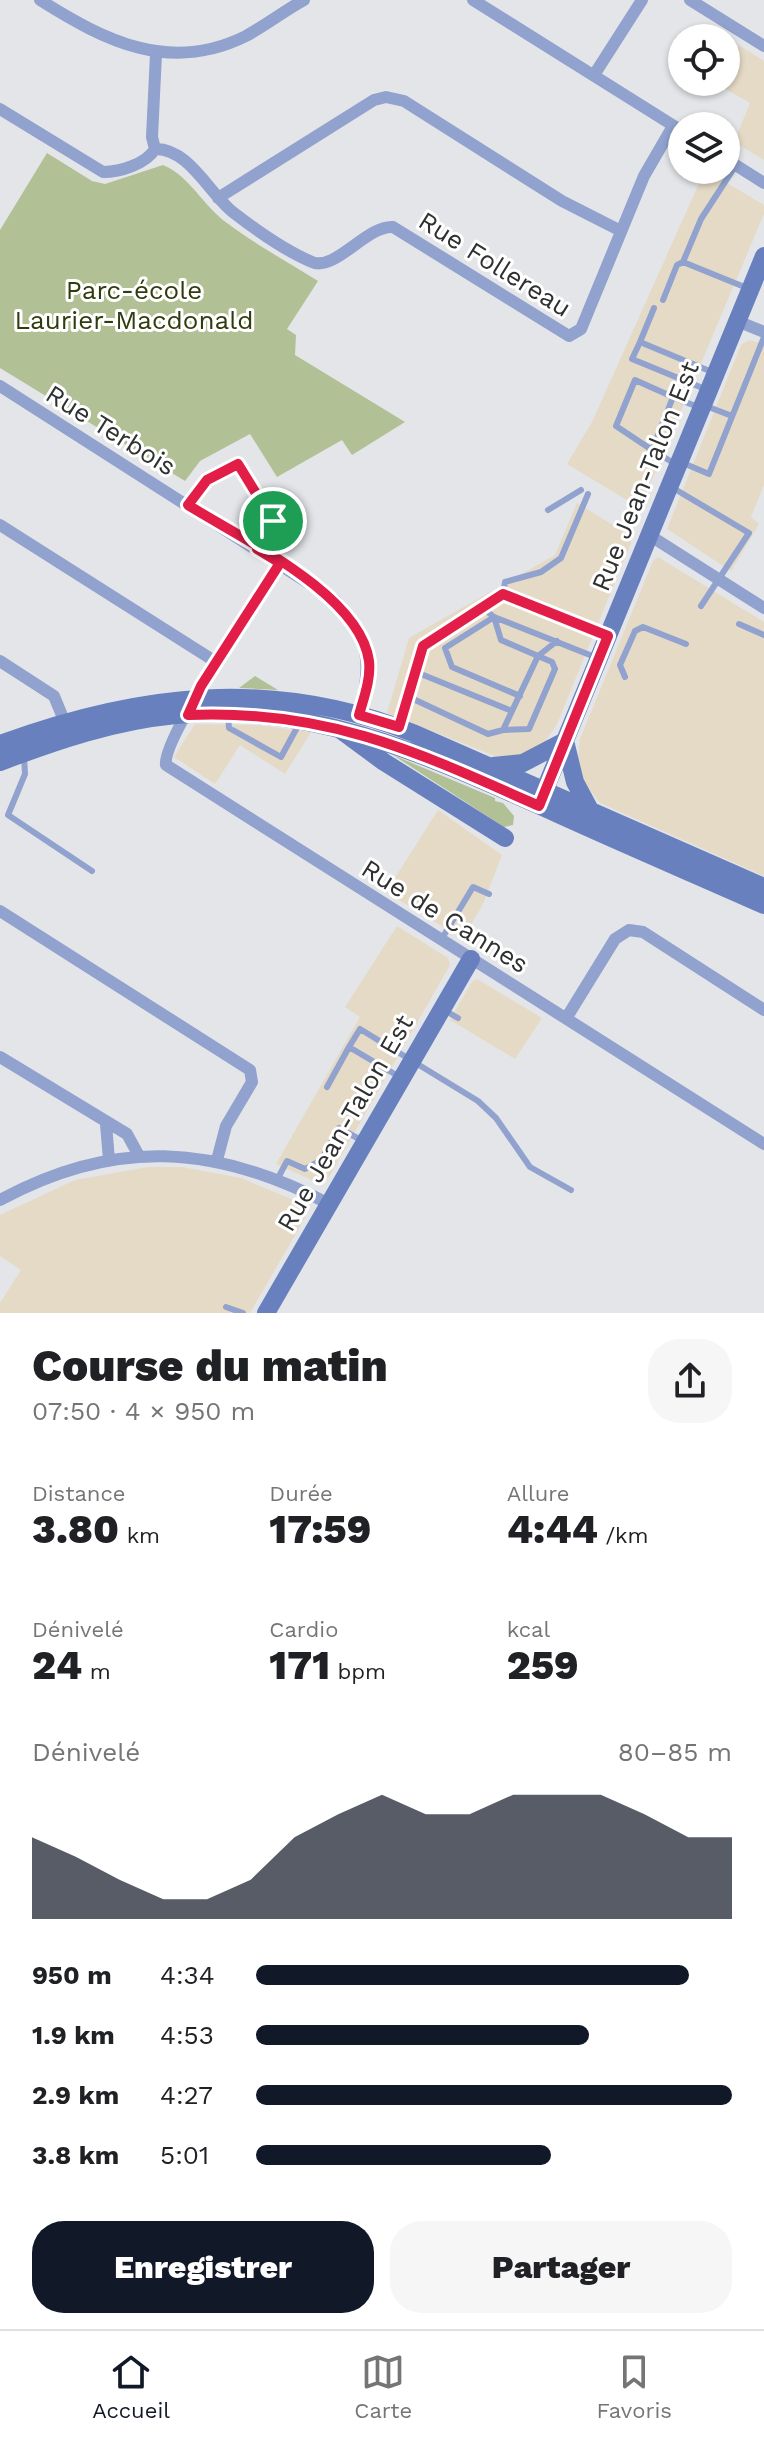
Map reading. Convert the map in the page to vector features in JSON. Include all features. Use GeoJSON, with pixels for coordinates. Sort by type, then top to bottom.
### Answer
{"type":"FeatureCollection","features":[{"type":"Feature","properties":{"kind":"main road","name":"Rue Jean-Talon Est"},"geometry":{"type":"LineString","coordinates":[[542,798],[764,256]]}},
{"type":"Feature","properties":{"kind":"main road"},"geometry":{"type":"LineString","coordinates":[[0,744],[68,728],[129,722],[191,706],[269,699],[359,715],[398,736],[542,798],[764,905]]}},
{"type":"Feature","properties":{"kind":"main road"},"geometry":{"type":"LineString","coordinates":[[191,706],[228,714],[299,719],[398,736],[490,766],[542,798],[590,810],[764,887]]}},
{"type":"Feature","properties":{"kind":"main road"},"geometry":{"type":"LineString","coordinates":[[337,726],[384,762],[505,838]]}},
{"type":"Feature","properties":{"kind":"main road"},"geometry":{"type":"LineString","coordinates":[[0,762],[68,728]]}},
{"type":"Feature","properties":{"kind":"main road"},"geometry":{"type":"LineString","coordinates":[[384,762],[381,755],[384,747],[398,736]]}},
{"type":"Feature","properties":{"kind":"main road"},"geometry":{"type":"LineString","coordinates":[[490,766],[523,763],[565,741],[575,782],[590,810]]}},
{"type":"Feature","properties":{"kind":"main road","name":"Rue Jean-Talon Est"},"geometry":{"type":"LineString","coordinates":[[266,1313],[412,1059],[450,1013],[471,959]]}},
{"type":"Feature","properties":{"kind":"street"},"geometry":{"type":"LineString","coordinates":[[40,0],[103,37],[156,54],[191,53],[228,44],[302,1]]}},
{"type":"Feature","properties":{"kind":"street"},"geometry":{"type":"LineString","coordinates":[[473,0],[668,122]]}},
{"type":"Feature","properties":{"kind":"street"},"geometry":{"type":"LineString","coordinates":[[594,75],[642,0]]}},
{"type":"Feature","properties":{"kind":"street"},"geometry":{"type":"LineString","coordinates":[[690,0],[762,41]]}},
{"type":"Feature","properties":{"kind":"street"},"geometry":{"type":"LineString","coordinates":[[0,109],[103,172],[123,168],[150,157],[155,149],[152,137],[156,54]]}},
{"type":"Feature","properties":{"kind":"street"},"geometry":{"type":"LineString","coordinates":[[218,198],[374,100],[393,98],[404,101],[562,201],[621,231],[644,176],[668,142]]}},
{"type":"Feature","properties":{"kind":"street","name":"Rue Follereau"},"geometry":{"type":"LineString","coordinates":[[155,149],[166,150],[188,165],[233,213],[317,264],[328,262],[382,228],[393,227],[564,335],[574,336],[581,329],[621,231]]}},
{"type":"Feature","properties":{"kind":"street"},"geometry":{"type":"LineString","coordinates":[[740,168],[764,183]]}},
{"type":"Feature","properties":{"kind":"street"},"geometry":{"type":"LineString","coordinates":[[737,321],[764,334]]}},
{"type":"Feature","properties":{"kind":"street","name":"Rue Terbois"},"geometry":{"type":"LineString","coordinates":[[0,386],[335,600],[362,640],[369,675],[359,715]]}},
{"type":"Feature","properties":{"kind":"street"},"geometry":{"type":"LineString","coordinates":[[0,525],[216,662]]}},
{"type":"Feature","properties":{"kind":"street"},"geometry":{"type":"LineString","coordinates":[[649,535],[764,608]]}},
{"type":"Feature","properties":{"kind":"street","name":"Rue de Cannes"},"geometry":{"type":"LineString","coordinates":[[280,563],[191,706],[166,755],[168,767],[764,1144]]}},
{"type":"Feature","properties":{"kind":"street"},"geometry":{"type":"LineString","coordinates":[[0,661],[54,696],[68,728]]}},
{"type":"Feature","properties":{"kind":"street"},"geometry":{"type":"LineString","coordinates":[[0,911],[250,1070],[252,1082],[226,1126],[217,1160]]}},
{"type":"Feature","properties":{"kind":"street"},"geometry":{"type":"LineString","coordinates":[[567,1017],[615,939],[629,930],[643,932],[764,1010]]}},
{"type":"Feature","properties":{"kind":"street"},"geometry":{"type":"LineString","coordinates":[[0,1057],[131,1137],[139,1156]]}},
{"type":"Feature","properties":{"kind":"street"},"geometry":{"type":"LineString","coordinates":[[106,1124],[109,1160]]}},
{"type":"Feature","properties":{"kind":"street"},"geometry":{"type":"LineString","coordinates":[[0,1200],[59,1172],[109,1160],[181,1155],[217,1160],[278,1178],[329,1204]]}},
{"type":"Feature","properties":{"kind":"lane"},"geometry":{"type":"LineString","coordinates":[[663,300],[677,265],[683,262],[719,184]]}},
{"type":"Feature","properties":{"kind":"lane"},"geometry":{"type":"LineString","coordinates":[[683,262],[750,290]]}},
{"type":"Feature","properties":{"kind":"lane"},"geometry":{"type":"LineString","coordinates":[[654,308],[632,359],[707,394]]}},
{"type":"Feature","properties":{"kind":"lane"},"geometry":{"type":"LineString","coordinates":[[707,394],[673,397],[635,380],[616,426],[652,450],[709,474],[764,334]]}},
{"type":"Feature","properties":{"kind":"lane"},"geometry":{"type":"LineString","coordinates":[[640,342],[732,416]]}},
{"type":"Feature","properties":{"kind":"lane"},"geometry":{"type":"LineString","coordinates":[[652,450],[673,397]]}},
{"type":"Feature","properties":{"kind":"lane"},"geometry":{"type":"LineString","coordinates":[[188,505],[207,480],[234,464],[240,464],[273,521],[257,549]]}},
{"type":"Feature","properties":{"kind":"lane"},"geometry":{"type":"LineString","coordinates":[[669,487],[749,533],[701,606]]}},
{"type":"Feature","properties":{"kind":"lane"},"geometry":{"type":"LineString","coordinates":[[398,736],[423,646],[484,609],[503,594],[505,582],[541,572],[561,558],[585,492],[548,510]]}},
{"type":"Feature","properties":{"kind":"lane"},"geometry":{"type":"LineString","coordinates":[[503,594],[608,636]]}},
{"type":"Feature","properties":{"kind":"lane"},"geometry":{"type":"LineString","coordinates":[[484,609],[494,617],[599,658]]}},
{"type":"Feature","properties":{"kind":"lane"},"geometry":{"type":"LineString","coordinates":[[409,697],[488,734],[529,729],[555,669],[552,662],[501,640],[494,617]]}},
{"type":"Feature","properties":{"kind":"lane"},"geometry":{"type":"LineString","coordinates":[[494,617],[448,644],[445,654],[452,667],[520,696]]}},
{"type":"Feature","properties":{"kind":"lane"},"geometry":{"type":"LineString","coordinates":[[739,624],[764,635]]}},
{"type":"Feature","properties":{"kind":"lane"},"geometry":{"type":"LineString","coordinates":[[625,677],[620,665],[635,631],[643,627],[686,644]]}},
{"type":"Feature","properties":{"kind":"lane"},"geometry":{"type":"LineString","coordinates":[[503,730],[538,656],[557,641]]}},
{"type":"Feature","properties":{"kind":"lane"},"geometry":{"type":"LineString","coordinates":[[416,672],[512,711]]}},
{"type":"Feature","properties":{"kind":"lane"},"geometry":{"type":"LineString","coordinates":[[228,714],[229,728],[281,757],[298,728],[299,719]]}},
{"type":"Feature","properties":{"kind":"lane"},"geometry":{"type":"LineString","coordinates":[[8,815],[27,769],[23,753]]}},
{"type":"Feature","properties":{"kind":"lane"},"geometry":{"type":"LineString","coordinates":[[0,809],[92,871]]}},
{"type":"Feature","properties":{"kind":"lane"},"geometry":{"type":"LineString","coordinates":[[441,940],[473,887],[489,894]]}},
{"type":"Feature","properties":{"kind":"lane"},"geometry":{"type":"LineString","coordinates":[[327,1087],[360,1029],[478,1101],[496,1118],[530,1167],[571,1190]]}},
{"type":"Feature","properties":{"kind":"lane"},"geometry":{"type":"LineString","coordinates":[[349,1047],[401,1077]]}},
{"type":"Feature","properties":{"kind":"lane"},"geometry":{"type":"LineString","coordinates":[[296,1187],[305,1169],[321,1160],[339,1128],[364,1142]]}},
{"type":"Feature","properties":{"kind":"lane"},"geometry":{"type":"LineString","coordinates":[[278,1178],[287,1161],[305,1169]]}},
{"type":"Feature","properties":{"kind":"lane"},"geometry":{"type":"LineString","coordinates":[[226,1307],[243,1313]]}},
{"type":"Feature","properties":{"kind":"shaded area"},"geometry":{"type":"Polygon","coordinates":[[[740,46],[764,61],[764,160],[740,146],[740,127],[750,103],[738,96],[740,46]]]}},
{"type":"Feature","properties":{"kind":"shaded area"},"geometry":{"type":"Polygon","coordinates":[[[699,184],[729,184],[764,205],[764,214],[640,508],[567,464],[592,422],[699,184]]]}},
{"type":"Feature","properties":{"kind":"shaded area"},"geometry":{"type":"Polygon","coordinates":[[[749,340],[764,344],[764,485],[751,517],[759,524],[731,571],[667,529],[741,345],[749,340]]]}},
{"type":"Feature","properties":{"kind":"shaded area"},"geometry":{"type":"Polygon","coordinates":[[[577,503],[629,535],[631,543],[557,724],[545,742],[520,756],[495,756],[387,713],[409,638],[555,555],[577,503]]]}},
{"type":"Feature","properties":{"kind":"shaded area"},"geometry":{"type":"Polygon","coordinates":[[[658,557],[764,622],[764,876],[600,803],[583,781],[578,758],[580,739],[653,561],[658,557]]]}},
{"type":"Feature","properties":{"kind":"shaded area"},"geometry":{"type":"Polygon","coordinates":[[[195,724],[256,725],[311,732],[285,774],[240,745],[215,784],[174,757],[195,724]]]}},
{"type":"Feature","properties":{"kind":"shaded area"},"geometry":{"type":"Polygon","coordinates":[[[438,810],[502,855],[483,904],[463,939],[386,892],[438,810]]]}},
{"type":"Feature","properties":{"kind":"shaded area"},"geometry":{"type":"Polygon","coordinates":[[[397,926],[448,958],[450,965],[329,1177],[322,1183],[316,1182],[276,1164],[360,1017],[345,1007],[397,926]]]}},
{"type":"Feature","properties":{"kind":"shaded area"},"geometry":{"type":"Polygon","coordinates":[[[477,979],[542,1018],[515,1059],[450,1020],[472,982],[477,979]]]}},
{"type":"Feature","properties":{"kind":"shaded area"},"geometry":{"type":"Polygon","coordinates":[[[148,1167],[182,1167],[241,1178],[305,1205],[306,1216],[250,1313],[0,1313],[0,1303],[21,1270],[0,1256],[0,1215],[75,1180],[148,1167]]]}},
{"type":"Feature","properties":{"kind":"green space","name":"Parc-école Laurier-Macdonald"},"geometry":{"type":"Polygon","coordinates":[[[47,153],[92,181],[105,184],[163,165],[181,176],[227,223],[318,281],[287,329],[296,335],[295,355],[405,422],[352,455],[342,440],[277,477],[250,434],[200,461],[185,481],[0,368],[0,230],[47,153]]]}},
{"type":"Feature","properties":{"kind":"green space"},"geometry":{"type":"Polygon","coordinates":[[[255,676],[278,690],[239,688],[255,676]]]}},
{"type":"Feature","properties":{"kind":"green space"},"geometry":{"type":"Polygon","coordinates":[[[393,755],[495,798],[514,816],[513,825],[504,827],[393,755]]]}},
{"type":"Feature","properties":{"kind":"route"},"geometry":{"type":"LineString","coordinates":[[273,521],[240,464],[234,464],[207,480],[188,505],[264,553],[316,585],[343,608],[362,640],[369,665],[359,715],[399,727],[423,646],[503,594],[608,636],[539,806],[404,747],[353,730],[269,716],[188,715],[201,686],[280,563],[257,549],[271,527],[273,521]]}}]}
